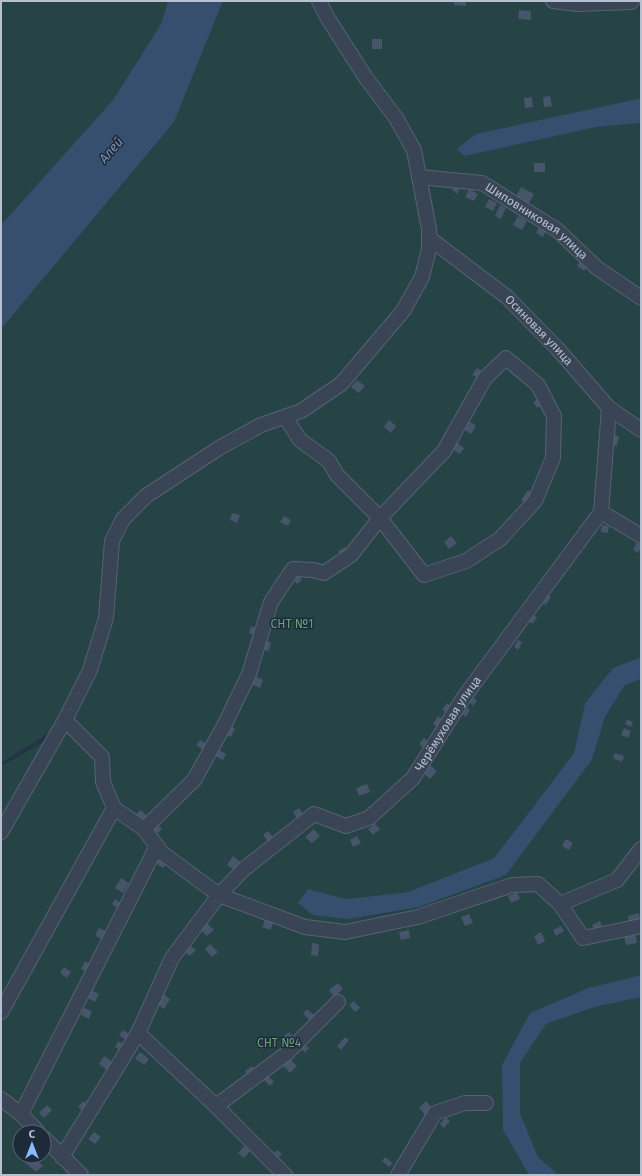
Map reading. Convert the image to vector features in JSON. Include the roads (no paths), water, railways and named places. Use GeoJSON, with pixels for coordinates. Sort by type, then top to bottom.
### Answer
{"type":"FeatureCollection","features":[{"type":"Feature","properties":{"kind":"street"},"geometry":{"type":"LineString","coordinates":[[1,832],[65,720],[90,670],[106,618],[112,540],[123,519],[146,496],[219,448],[261,425],[301,411],[341,384],[403,311],[422,278],[429,248],[429,229],[414,150],[396,118],[366,78],[327,17],[319,1]]}},
{"type":"Feature","properties":{"kind":"street"},"geometry":{"type":"LineString","coordinates":[[553,1],[578,4],[632,1]]}},
{"type":"Feature","properties":{"kind":"street","name":"Шиповниковая улица"},"geometry":{"type":"LineString","coordinates":[[419,177],[482,183],[557,230],[597,268],[641,298]]}},
{"type":"Feature","properties":{"kind":"street","name":"Осиновая улица"},"geometry":{"type":"LineString","coordinates":[[429,238],[507,297],[558,348],[609,408],[641,430]]}},
{"type":"Feature","properties":{"kind":"street"},"geometry":{"type":"LineString","coordinates":[[144,829],[194,780],[224,726],[249,674],[271,602],[293,569],[313,570],[324,573],[351,555],[380,518],[444,450],[485,378],[506,358],[538,385],[554,416],[552,458],[535,501],[500,539],[466,561],[424,575],[380,518],[337,475],[329,460],[300,440],[285,417]]}},
{"type":"Feature","properties":{"kind":"street"},"geometry":{"type":"LineString","coordinates":[[609,408],[601,512],[641,536]]}},
{"type":"Feature","properties":{"kind":"street","name":"Черёмуховая улица"},"geometry":{"type":"LineString","coordinates":[[219,895],[244,869],[314,814],[346,826],[369,818],[413,778],[464,697],[601,512]]}},
{"type":"Feature","properties":{"kind":"street"},"geometry":{"type":"LineString","coordinates":[[65,720],[102,757],[103,782],[114,808],[144,829],[162,853],[219,895],[305,928],[345,932],[418,918],[512,885],[538,884],[560,904],[583,938],[641,926]]}},
{"type":"Feature","properties":{"kind":"street"},"geometry":{"type":"LineString","coordinates":[[1,1012],[114,808]]}},
{"type":"Feature","properties":{"kind":"street"},"geometry":{"type":"LineString","coordinates":[[21,1114],[157,846]]}},
{"type":"Feature","properties":{"kind":"street"},"geometry":{"type":"LineString","coordinates":[[560,904],[618,880],[641,849]]}},
{"type":"Feature","properties":{"kind":"street"},"geometry":{"type":"LineString","coordinates":[[62,1157],[138,1033],[172,958],[219,895]]}},
{"type":"Feature","properties":{"kind":"street"},"geometry":{"type":"LineString","coordinates":[[216,1106],[286,1054],[338,1002]]}},
{"type":"Feature","properties":{"kind":"street"},"geometry":{"type":"LineString","coordinates":[[138,1033],[216,1106],[285,1175]]}},
{"type":"Feature","properties":{"kind":"street"},"geometry":{"type":"LineString","coordinates":[[1,1099],[21,1114],[30,1124]]}},
{"type":"Feature","properties":{"kind":"street"},"geometry":{"type":"LineString","coordinates":[[398,1175],[435,1113],[465,1103],[486,1103]]}},
{"type":"Feature","properties":{"kind":"street"},"geometry":{"type":"LineString","coordinates":[[52,1146],[81,1175]]}},
{"type":"Feature","properties":{"kind":"water","name":"Алей"},"geometry":{"type":"Polygon","coordinates":[[[168,1],[223,1],[174,122],[1,329],[1,225],[113,100],[161,24],[168,1]]]}},
{"type":"Feature","properties":{"kind":"water"},"geometry":{"type":"Polygon","coordinates":[[[641,99],[641,123],[596,127],[464,156],[457,149],[476,134],[641,99]]]}},
{"type":"Feature","properties":{"kind":"water"},"geometry":{"type":"Polygon","coordinates":[[[641,657],[641,679],[625,685],[605,717],[592,760],[506,875],[419,907],[348,919],[313,915],[298,903],[308,889],[347,899],[408,892],[494,858],[574,753],[585,703],[613,668],[641,657]]]}},
{"type":"Feature","properties":{"kind":"water"},"geometry":{"type":"Polygon","coordinates":[[[641,975],[641,997],[595,1007],[546,1024],[520,1063],[520,1113],[538,1157],[559,1175],[529,1175],[503,1130],[502,1065],[530,1013],[588,988],[641,975]]]}},
{"type":"Feature","properties":{"kind":"park label","name":"СНТ №1"},"geometry":{"type":"Point","coordinates":[292,624]}},
{"type":"Feature","properties":{"kind":"park label","name":"СНТ №4"},"geometry":{"type":"Point","coordinates":[279,1043]}}]}
